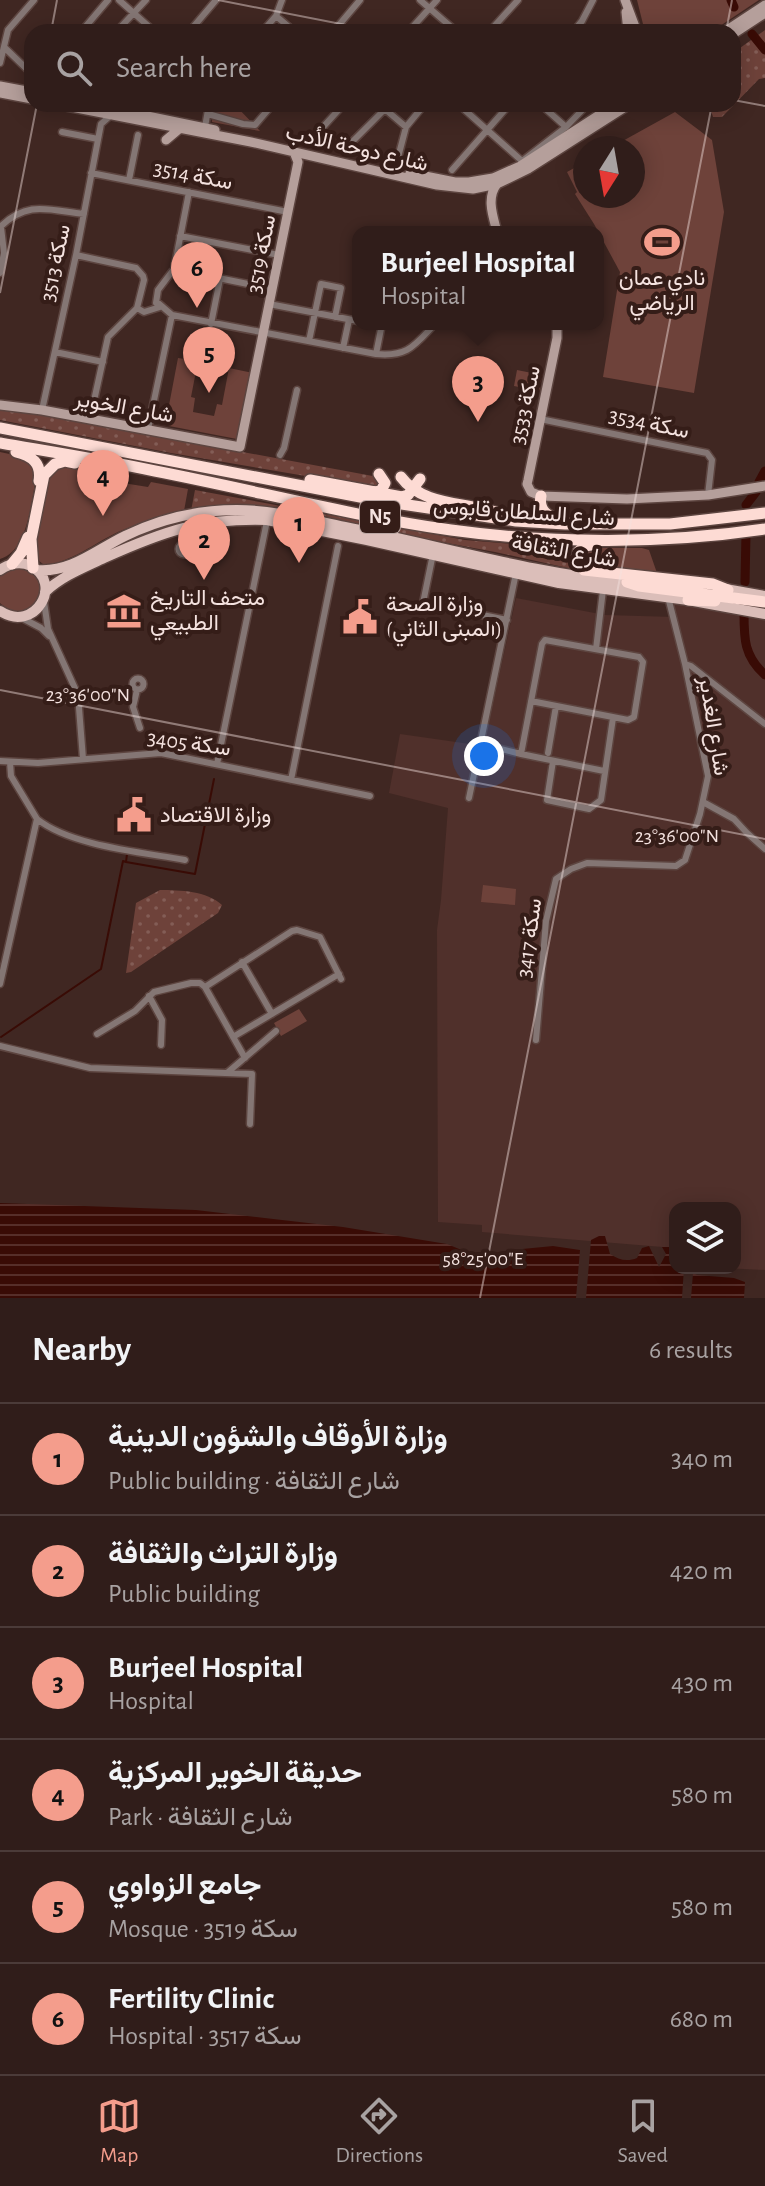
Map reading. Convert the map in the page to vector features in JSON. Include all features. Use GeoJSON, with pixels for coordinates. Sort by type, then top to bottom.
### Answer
{"type":"FeatureCollection","features":[{"type":"Feature","properties":{"kind":"highway","name":"شارع السلطان قابوس"},"geometry":{"type":"LineString","coordinates":[[0,428],[381,501],[516,521],[670,524],[765,513]]}},
{"type":"Feature","properties":{"kind":"highway"},"geometry":{"type":"LineString","coordinates":[[0,446],[32,457],[40,475],[27,540],[21,553],[5,566]]}},
{"type":"Feature","properties":{"kind":"highway","name":"شارع السلطان قابوس"},"geometry":{"type":"LineString","coordinates":[[0,446],[154,470],[447,529],[568,540],[692,537],[765,529]]}},
{"type":"Feature","properties":{"kind":"highway"},"geometry":{"type":"LineString","coordinates":[[35,569],[31,539],[44,475],[50,467],[65,461],[133,473],[154,470]]}},
{"type":"Feature","properties":{"kind":"highway"},"geometry":{"type":"LineString","coordinates":[[189,464],[281,475],[402,497],[408,495],[416,484]]}},
{"type":"Feature","properties":{"kind":"highway"},"geometry":{"type":"LineString","coordinates":[[373,492],[384,488],[385,483],[379,474]]}},
{"type":"Feature","properties":{"kind":"highway"},"geometry":{"type":"LineString","coordinates":[[401,477],[433,498],[497,512],[516,521]]}},
{"type":"Feature","properties":{"kind":"highway"},"geometry":{"type":"LineString","coordinates":[[536,494],[543,511],[565,524]]}},
{"type":"Feature","properties":{"kind":"highway"},"geometry":{"type":"LineString","coordinates":[[735,517],[765,506]]}},
{"type":"Feature","properties":{"kind":"highway"},"geometry":{"type":"LineString","coordinates":[[614,540],[582,547],[577,555],[580,566],[587,571],[713,584],[728,590]]}},
{"type":"Feature","properties":{"kind":"highway"},"geometry":{"type":"LineString","coordinates":[[627,582],[764,602]]}},
{"type":"Feature","properties":{"kind":"highway"},"geometry":{"type":"LineString","coordinates":[[668,597],[673,591],[699,592]]}},
{"type":"Feature","properties":{"kind":"highway"},"geometry":{"type":"LineString","coordinates":[[688,600],[764,602]]}},
{"type":"Feature","properties":{"kind":"main road"},"geometry":{"type":"LineString","coordinates":[[626,2],[627,24]]}},
{"type":"Feature","properties":{"kind":"main road"},"geometry":{"type":"LineString","coordinates":[[626,2],[634,24]]}},
{"type":"Feature","properties":{"kind":"main road"},"geometry":{"type":"LineString","coordinates":[[736,24],[765,5]]}},
{"type":"Feature","properties":{"kind":"main road"},"geometry":{"type":"LineString","coordinates":[[741,29],[765,13]]}},
{"type":"Feature","properties":{"kind":"main road"},"geometry":{"type":"LineString","coordinates":[[0,86],[24,90]]}},
{"type":"Feature","properties":{"kind":"main road"},"geometry":{"type":"LineString","coordinates":[[0,93],[24,98]]}},
{"type":"Feature","properties":{"kind":"main road","name":"شارع دوحة الأدب"},"geometry":{"type":"LineString","coordinates":[[120,112],[134,120],[296,157],[307,155],[407,184],[473,189],[497,184],[528,169],[617,112]]}},
{"type":"Feature","properties":{"kind":"main road","name":"شارع دوحة الأدب"},"geometry":{"type":"LineString","coordinates":[[127,112],[455,182],[469,182],[493,178],[520,166],[604,112]]}},
{"type":"Feature","properties":{"kind":"main road"},"geometry":{"type":"LineString","coordinates":[[134,120],[135,135]]}},
{"type":"Feature","properties":{"kind":"main road"},"geometry":{"type":"LineString","coordinates":[[166,140],[179,129]]}},
{"type":"Feature","properties":{"kind":"main road","name":"سكة 3519"},"geometry":{"type":"LineString","coordinates":[[240,447],[288,212],[296,157]]}},
{"type":"Feature","properties":{"kind":"main road"},"geometry":{"type":"LineString","coordinates":[[496,226],[490,199],[497,184]]}},
{"type":"Feature","properties":{"kind":"main road"},"geometry":{"type":"LineString","coordinates":[[473,189],[485,192],[490,199]]}},
{"type":"Feature","properties":{"kind":"main road","name":"سكة 3533"},"geometry":{"type":"LineString","coordinates":[[536,494],[527,484],[557,330]]}},
{"type":"Feature","properties":{"kind":"main road","name":"شارع الخوير"},"geometry":{"type":"LineString","coordinates":[[0,405],[240,447]]}},
{"type":"Feature","properties":{"kind":"main road"},"geometry":{"type":"LineString","coordinates":[[536,494],[627,499],[708,495],[765,486]]}},
{"type":"Feature","properties":{"kind":"main road"},"geometry":{"type":"LineString","coordinates":[[240,510],[262,515],[267,520],[271,516],[327,523]]}},
{"type":"Feature","properties":{"kind":"main road","name":"شارع الثقافة"},"geometry":{"type":"LineString","coordinates":[[35,569],[60,570],[126,536],[185,515],[240,510],[327,523],[529,567],[627,582],[697,585],[728,590],[764,602]]}},
{"type":"Feature","properties":{"kind":"main road","name":"شارع الثقافة"},"geometry":{"type":"LineString","coordinates":[[0,624],[33,613],[45,595],[71,573],[144,539],[186,526],[218,521],[267,520],[603,590],[688,600]]}},
{"type":"Feature","properties":{"kind":"main road"},"geometry":{"type":"LineString","coordinates":[[5,566],[23,563],[35,569],[43,580],[45,595]]}},
{"type":"Feature","properties":{"kind":"main road"},"geometry":{"type":"LineString","coordinates":[[0,611],[18,617]]}},
{"type":"Feature","properties":{"kind":"street"},"geometry":{"type":"LineString","coordinates":[[0,63],[8,30],[34,0]]}},
{"type":"Feature","properties":{"kind":"street"},"geometry":{"type":"LineString","coordinates":[[88,24],[108,0]]}},
{"type":"Feature","properties":{"kind":"street"},"geometry":{"type":"LineString","coordinates":[[119,0],[146,24]]}},
{"type":"Feature","properties":{"kind":"street"},"geometry":{"type":"LineString","coordinates":[[123,24],[146,0]]}},
{"type":"Feature","properties":{"kind":"street"},"geometry":{"type":"LineString","coordinates":[[196,24],[216,0]]}},
{"type":"Feature","properties":{"kind":"street"},"geometry":{"type":"LineString","coordinates":[[269,24],[282,0]]}},
{"type":"Feature","properties":{"kind":"street"},"geometry":{"type":"LineString","coordinates":[[340,24],[360,0]]}},
{"type":"Feature","properties":{"kind":"street"},"geometry":{"type":"LineString","coordinates":[[420,0],[447,24]]}},
{"type":"Feature","properties":{"kind":"street"},"geometry":{"type":"LineString","coordinates":[[415,24],[437,0]]}},
{"type":"Feature","properties":{"kind":"street"},"geometry":{"type":"LineString","coordinates":[[496,24],[518,0]]}},
{"type":"Feature","properties":{"kind":"street"},"geometry":{"type":"LineString","coordinates":[[580,24],[593,0]]}},
{"type":"Feature","properties":{"kind":"street"},"geometry":{"type":"LineString","coordinates":[[276,16],[286,24]]}},
{"type":"Feature","properties":{"kind":"street"},"geometry":{"type":"LineString","coordinates":[[0,23],[8,30]]}},
{"type":"Feature","properties":{"kind":"street"},"geometry":{"type":"LineString","coordinates":[[4,47],[24,66]]}},
{"type":"Feature","properties":{"kind":"street"},"geometry":{"type":"LineString","coordinates":[[98,112],[101,124],[115,112]]}},
{"type":"Feature","properties":{"kind":"street"},"geometry":{"type":"LineString","coordinates":[[205,127],[208,114],[255,125],[266,112]]}},
{"type":"Feature","properties":{"kind":"street"},"geometry":{"type":"LineString","coordinates":[[313,138],[337,112]]}},
{"type":"Feature","properties":{"kind":"street"},"geometry":{"type":"LineString","coordinates":[[347,147],[377,112]]}},
{"type":"Feature","properties":{"kind":"street"},"geometry":{"type":"LineString","coordinates":[[389,112],[406,127]]}},
{"type":"Feature","properties":{"kind":"street"},"geometry":{"type":"LineString","coordinates":[[395,169],[406,127],[418,112]]}},
{"type":"Feature","properties":{"kind":"street"},"geometry":{"type":"LineString","coordinates":[[467,112],[522,161],[580,112]]}},
{"type":"Feature","properties":{"kind":"street"},"geometry":{"type":"LineString","coordinates":[[452,170],[502,112]]}},
{"type":"Feature","properties":{"kind":"street"},"geometry":{"type":"LineString","coordinates":[[549,112],[566,127]]}},
{"type":"Feature","properties":{"kind":"street","name":"سكة 3513"},"geometry":{"type":"LineString","coordinates":[[42,410],[101,124]]}},
{"type":"Feature","properties":{"kind":"street"},"geometry":{"type":"LineString","coordinates":[[62,132],[98,139]]}},
{"type":"Feature","properties":{"kind":"street"},"geometry":{"type":"LineString","coordinates":[[129,180],[135,135]]}},
{"type":"Feature","properties":{"kind":"street","name":"سكة 3514"},"geometry":{"type":"LineString","coordinates":[[91,173],[288,212]]}},
{"type":"Feature","properties":{"kind":"street"},"geometry":{"type":"LineString","coordinates":[[158,305],[158,290],[174,269],[189,192]]}},
{"type":"Feature","properties":{"kind":"street"},"geometry":{"type":"LineString","coordinates":[[0,273],[4,253],[0,227],[10,218],[31,209],[84,214]]}},
{"type":"Feature","properties":{"kind":"street"},"geometry":{"type":"LineString","coordinates":[[180,236],[279,255]]}},
{"type":"Feature","properties":{"kind":"street"},"geometry":{"type":"LineString","coordinates":[[76,255],[132,267],[140,272],[144,280],[137,308],[108,337],[90,419]]}},
{"type":"Feature","properties":{"kind":"street"},"geometry":{"type":"LineString","coordinates":[[174,269],[273,289]]}},
{"type":"Feature","properties":{"kind":"street"},"geometry":{"type":"LineString","coordinates":[[211,324],[220,279]]}},
{"type":"Feature","properties":{"kind":"street"},"geometry":{"type":"LineString","coordinates":[[309,341],[321,284],[341,288],[335,317]]}},
{"type":"Feature","properties":{"kind":"street"},"geometry":{"type":"LineString","coordinates":[[269,304],[352,320]]}},
{"type":"Feature","properties":{"kind":"street"},"geometry":{"type":"LineString","coordinates":[[137,308],[144,312],[158,305]]}},
{"type":"Feature","properties":{"kind":"street"},"geometry":{"type":"LineString","coordinates":[[158,305],[172,315],[211,324],[376,354],[405,352],[430,330]]}},
{"type":"Feature","properties":{"kind":"street"},"geometry":{"type":"LineString","coordinates":[[148,429],[172,315]]}},
{"type":"Feature","properties":{"kind":"street"},"geometry":{"type":"LineString","coordinates":[[343,348],[349,320]]}},
{"type":"Feature","properties":{"kind":"street"},"geometry":{"type":"LineString","coordinates":[[376,354],[381,330]]}},
{"type":"Feature","properties":{"kind":"street"},"geometry":{"type":"LineString","coordinates":[[55,352],[103,362]]}},
{"type":"Feature","properties":{"kind":"street"},"geometry":{"type":"LineString","coordinates":[[280,455],[297,390]]}},
{"type":"Feature","properties":{"kind":"street","name":"سكة 3534"},"geometry":{"type":"LineString","coordinates":[[540,419],[707,453],[712,460],[708,495]]}},
{"type":"Feature","properties":{"kind":"street"},"geometry":{"type":"LineString","coordinates":[[217,764],[267,520]]}},
{"type":"Feature","properties":{"kind":"street"},"geometry":{"type":"LineString","coordinates":[[291,780],[338,546]]}},
{"type":"Feature","properties":{"kind":"street"},"geometry":{"type":"LineString","coordinates":[[433,554],[423,603],[507,620]]}},
{"type":"Feature","properties":{"kind":"street"},"geometry":{"type":"LineString","coordinates":[[469,798],[516,573]]}},
{"type":"Feature","properties":{"kind":"street"},"geometry":{"type":"LineString","coordinates":[[596,649],[603,590]]}},
{"type":"Feature","properties":{"kind":"street"},"geometry":{"type":"LineString","coordinates":[[45,595],[45,619],[78,695],[83,759]]}},
{"type":"Feature","properties":{"kind":"street","name":"شارع الغدير"},"geometry":{"type":"LineString","coordinates":[[668,597],[708,776],[685,860]]}},
{"type":"Feature","properties":{"kind":"street"},"geometry":{"type":"LineString","coordinates":[[18,617],[41,628],[52,639]]}},
{"type":"Feature","properties":{"kind":"street"},"geometry":{"type":"LineString","coordinates":[[521,754],[531,701],[542,644],[545,640],[639,657],[643,662],[634,717],[628,720],[531,701]]}},
{"type":"Feature","properties":{"kind":"street"},"geometry":{"type":"LineString","coordinates":[[685,664],[765,724]]}},
{"type":"Feature","properties":{"kind":"street"},"geometry":{"type":"LineString","coordinates":[[137,690],[133,707],[140,728]]}},
{"type":"Feature","properties":{"kind":"street"},"geometry":{"type":"LineString","coordinates":[[548,753],[556,706]]}},
{"type":"Feature","properties":{"kind":"street"},"geometry":{"type":"LineString","coordinates":[[553,761],[547,800],[589,809],[601,800],[613,718]]}},
{"type":"Feature","properties":{"kind":"street"},"geometry":{"type":"LineString","coordinates":[[481,744],[604,771]]}},
{"type":"Feature","properties":{"kind":"street","name":"سكة 3405"},"geometry":{"type":"LineString","coordinates":[[0,761],[38,763],[161,753],[370,796]]}},
{"type":"Feature","properties":{"kind":"street"},"geometry":{"type":"LineString","coordinates":[[10,762],[11,776],[37,819],[48,828],[68,836],[185,860]]}},
{"type":"Feature","properties":{"kind":"street"},"geometry":{"type":"LineString","coordinates":[[703,802],[734,819],[765,849]]}},
{"type":"Feature","properties":{"kind":"street"},"geometry":{"type":"LineString","coordinates":[[0,983],[37,819]]}},
{"type":"Feature","properties":{"kind":"street","name":"سكة 3417"},"geometry":{"type":"LineString","coordinates":[[536,1040],[546,921],[556,879],[587,863],[676,866],[685,860]]}},
{"type":"Feature","properties":{"kind":"street"},"geometry":{"type":"LineString","coordinates":[[205,987],[292,931],[320,937],[340,977],[233,1037]]}},
{"type":"Feature","properties":{"kind":"street"},"geometry":{"type":"LineString","coordinates":[[242,962],[272,1014]]}},
{"type":"Feature","properties":{"kind":"street"},"geometry":{"type":"LineString","coordinates":[[97,1034],[127,1017],[154,992],[200,983],[245,1058]]}},
{"type":"Feature","properties":{"kind":"street"},"geometry":{"type":"LineString","coordinates":[[149,996],[162,1020],[161,1045]]}},
{"type":"Feature","properties":{"kind":"street"},"geometry":{"type":"LineString","coordinates":[[226,1073],[276,1031]]}},
{"type":"Feature","properties":{"kind":"street"},"geometry":{"type":"LineString","coordinates":[[0,1046],[90,1068],[252,1074],[250,1124]]}},
{"type":"Feature","properties":{"kind":"shaded area"},"geometry":{"type":"Polygon","coordinates":[[[637,0],[759,0],[723,24],[643,24],[637,0]]]}},
{"type":"Feature","properties":{"kind":"shaded area"},"geometry":{"type":"Polygon","coordinates":[[[765,30],[765,78],[759,79],[741,97],[741,47],[765,30]]]}},
{"type":"Feature","properties":{"kind":"shaded area"},"geometry":{"type":"Polygon","coordinates":[[[213,112],[242,112],[260,131],[212,122],[213,112]]]}},
{"type":"Feature","properties":{"kind":"shaded area","name":"نادي عمان الرياضي"},"geometry":{"type":"Polygon","coordinates":[[[675,112],[712,140],[724,212],[694,393],[603,377],[620,272],[604,242],[604,226],[594,224],[584,208],[645,208],[645,136],[632,136],[675,112]]]}},
{"type":"Feature","properties":{"kind":"shaded area"},"geometry":{"type":"Polygon","coordinates":[[[711,112],[727,112],[722,117],[713,117],[711,112]]]}},
{"type":"Feature","properties":{"kind":"shaded area","name":"نادي عمان الرياضي"},"geometry":{"type":"Polygon","coordinates":[[[573,169],[573,184],[567,172],[573,169]]]}},
{"type":"Feature","properties":{"kind":"shaded area"},"geometry":{"type":"Polygon","coordinates":[[[178,358],[198,361],[191,397],[195,398],[193,412],[214,416],[217,404],[222,405],[229,368],[253,373],[237,439],[169,426],[166,421],[178,358]]]}},
{"type":"Feature","properties":{"kind":"shaded area"},"geometry":{"type":"Polygon","coordinates":[[[517,370],[542,375],[539,391],[514,386],[517,370]]]}},
{"type":"Feature","properties":{"kind":"shaded area"},"geometry":{"type":"Polygon","coordinates":[[[0,407],[378,477],[382,481],[376,488],[0,420],[0,407]]]}},
{"type":"Feature","properties":{"kind":"shaded area"},"geometry":{"type":"Polygon","coordinates":[[[0,452],[28,458],[37,474],[23,535],[10,554],[0,559],[0,452]]]}},
{"type":"Feature","properties":{"kind":"shaded area"},"geometry":{"type":"Polygon","coordinates":[[[65,465],[124,477],[123,483],[148,487],[151,482],[188,489],[184,511],[118,532],[61,561],[43,564],[34,557],[43,496],[56,466],[65,465]]]}},
{"type":"Feature","properties":{"kind":"shaded area"},"geometry":{"type":"Polygon","coordinates":[[[195,490],[465,540],[572,549],[577,570],[250,506],[191,511],[195,490]]]}},
{"type":"Feature","properties":{"kind":"shaded area"},"geometry":{"type":"Polygon","coordinates":[[[589,548],[649,550],[657,573],[586,564],[583,555],[589,548]]]}},
{"type":"Feature","properties":{"kind":"shaded area"},"geometry":{"type":"Polygon","coordinates":[[[8,568],[26,568],[37,576],[40,593],[30,608],[11,610],[0,603],[0,575],[8,568]]]}},
{"type":"Feature","properties":{"kind":"shaded area"},"geometry":{"type":"Polygon","coordinates":[[[516,598],[605,615],[674,617],[673,604],[676,602],[765,617],[765,1270],[741,1269],[741,1202],[669,1202],[669,1248],[482,1232],[482,1225],[438,1222],[437,930],[448,808],[389,793],[400,734],[470,744],[487,732],[516,598]]]}},
{"type":"Feature","properties":{"kind":"shaded area"},"geometry":{"type":"Polygon","coordinates":[[[483,885],[516,889],[515,905],[481,902],[483,885]]]}},
{"type":"Feature","properties":{"kind":"shaded area"},"geometry":{"type":"Polygon","coordinates":[[[160,890],[201,894],[222,905],[218,913],[126,973],[136,903],[160,890]]]}},
{"type":"Feature","properties":{"kind":"shaded area"},"geometry":{"type":"Polygon","coordinates":[[[299,1009],[307,1021],[281,1036],[274,1023],[299,1009]]]}},
{"type":"Feature","properties":{"kind":"shaded area"},"geometry":{"type":"Polygon","coordinates":[[[0,1203],[196,1210],[343,1227],[447,1244],[483,1255],[553,1246],[580,1250],[576,1298],[0,1298],[0,1203]]]}},
{"type":"Feature","properties":{"kind":"shaded area"},"geometry":{"type":"Polygon","coordinates":[[[605,1236],[610,1254],[623,1260],[637,1258],[642,1248],[649,1246],[659,1267],[666,1254],[662,1247],[669,1247],[669,1274],[684,1274],[682,1298],[586,1298],[591,1240],[605,1236]]]}},
{"type":"Feature","properties":{"kind":"shaded area"},"geometry":{"type":"Polygon","coordinates":[[[693,1274],[745,1282],[744,1298],[691,1298],[693,1274]]]}},
{"type":"Feature","properties":{"kind":"waterway"},"geometry":{"type":"LineString","coordinates":[[731,0],[734,7]]}},
{"type":"Feature","properties":{"kind":"waterway"},"geometry":{"type":"LineString","coordinates":[[752,34],[765,50]]}},
{"type":"Feature","properties":{"kind":"waterway"},"geometry":{"type":"LineString","coordinates":[[759,482],[765,471]]}},
{"type":"Feature","properties":{"kind":"waterway"},"geometry":{"type":"LineString","coordinates":[[746,505],[756,492]]}},
{"type":"Feature","properties":{"kind":"waterway"},"geometry":{"type":"LineString","coordinates":[[745,582],[746,534]]}},
{"type":"Feature","properties":{"kind":"waterway"},"geometry":{"type":"LineString","coordinates":[[744,613],[749,654],[765,675]]}},
{"type":"Feature","properties":{"kind":"waterway"},"geometry":{"type":"LineString","coordinates":[[126,862],[195,874],[214,779]]}},
{"type":"Feature","properties":{"kind":"waterway"},"geometry":{"type":"LineString","coordinates":[[1,1037],[101,969],[127,854]]}},
{"type":"Feature","properties":{"kind":"place","name":"نادي عمان الرياضي"},"geometry":{"type":"Point","coordinates":[662,242]}},
{"type":"Feature","properties":{"kind":"place","name":"Fertility Clinic"},"geometry":{"type":"Point","coordinates":[197,308]}},
{"type":"Feature","properties":{"kind":"place","name":"جامع الزواوي"},"geometry":{"type":"Point","coordinates":[209,393]}},
{"type":"Feature","properties":{"kind":"place","name":"Burjeel Hospital"},"geometry":{"type":"Point","coordinates":[478,422]}},
{"type":"Feature","properties":{"kind":"place","name":"حديقة الخوير المركزية"},"geometry":{"type":"Point","coordinates":[103,516]}},
{"type":"Feature","properties":{"kind":"place","name":"وزارة الأوقاف والشؤون الدينية"},"geometry":{"type":"Point","coordinates":[299,563]}},
{"type":"Feature","properties":{"kind":"place","name":"وزارة التراث والثقافة"},"geometry":{"type":"Point","coordinates":[204,580]}},
{"type":"Feature","properties":{"kind":"place","name":"متحف التاريخ الطبيعي"},"geometry":{"type":"Point","coordinates":[124,611]}},
{"type":"Feature","properties":{"kind":"place","name":"وزارة الصحة (المبنى الثاني)"},"geometry":{"type":"Point","coordinates":[360,617]}},
{"type":"Feature","properties":{"kind":"place","name":"وزارة الاقتصاد"},"geometry":{"type":"Point","coordinates":[134,815]}}]}
